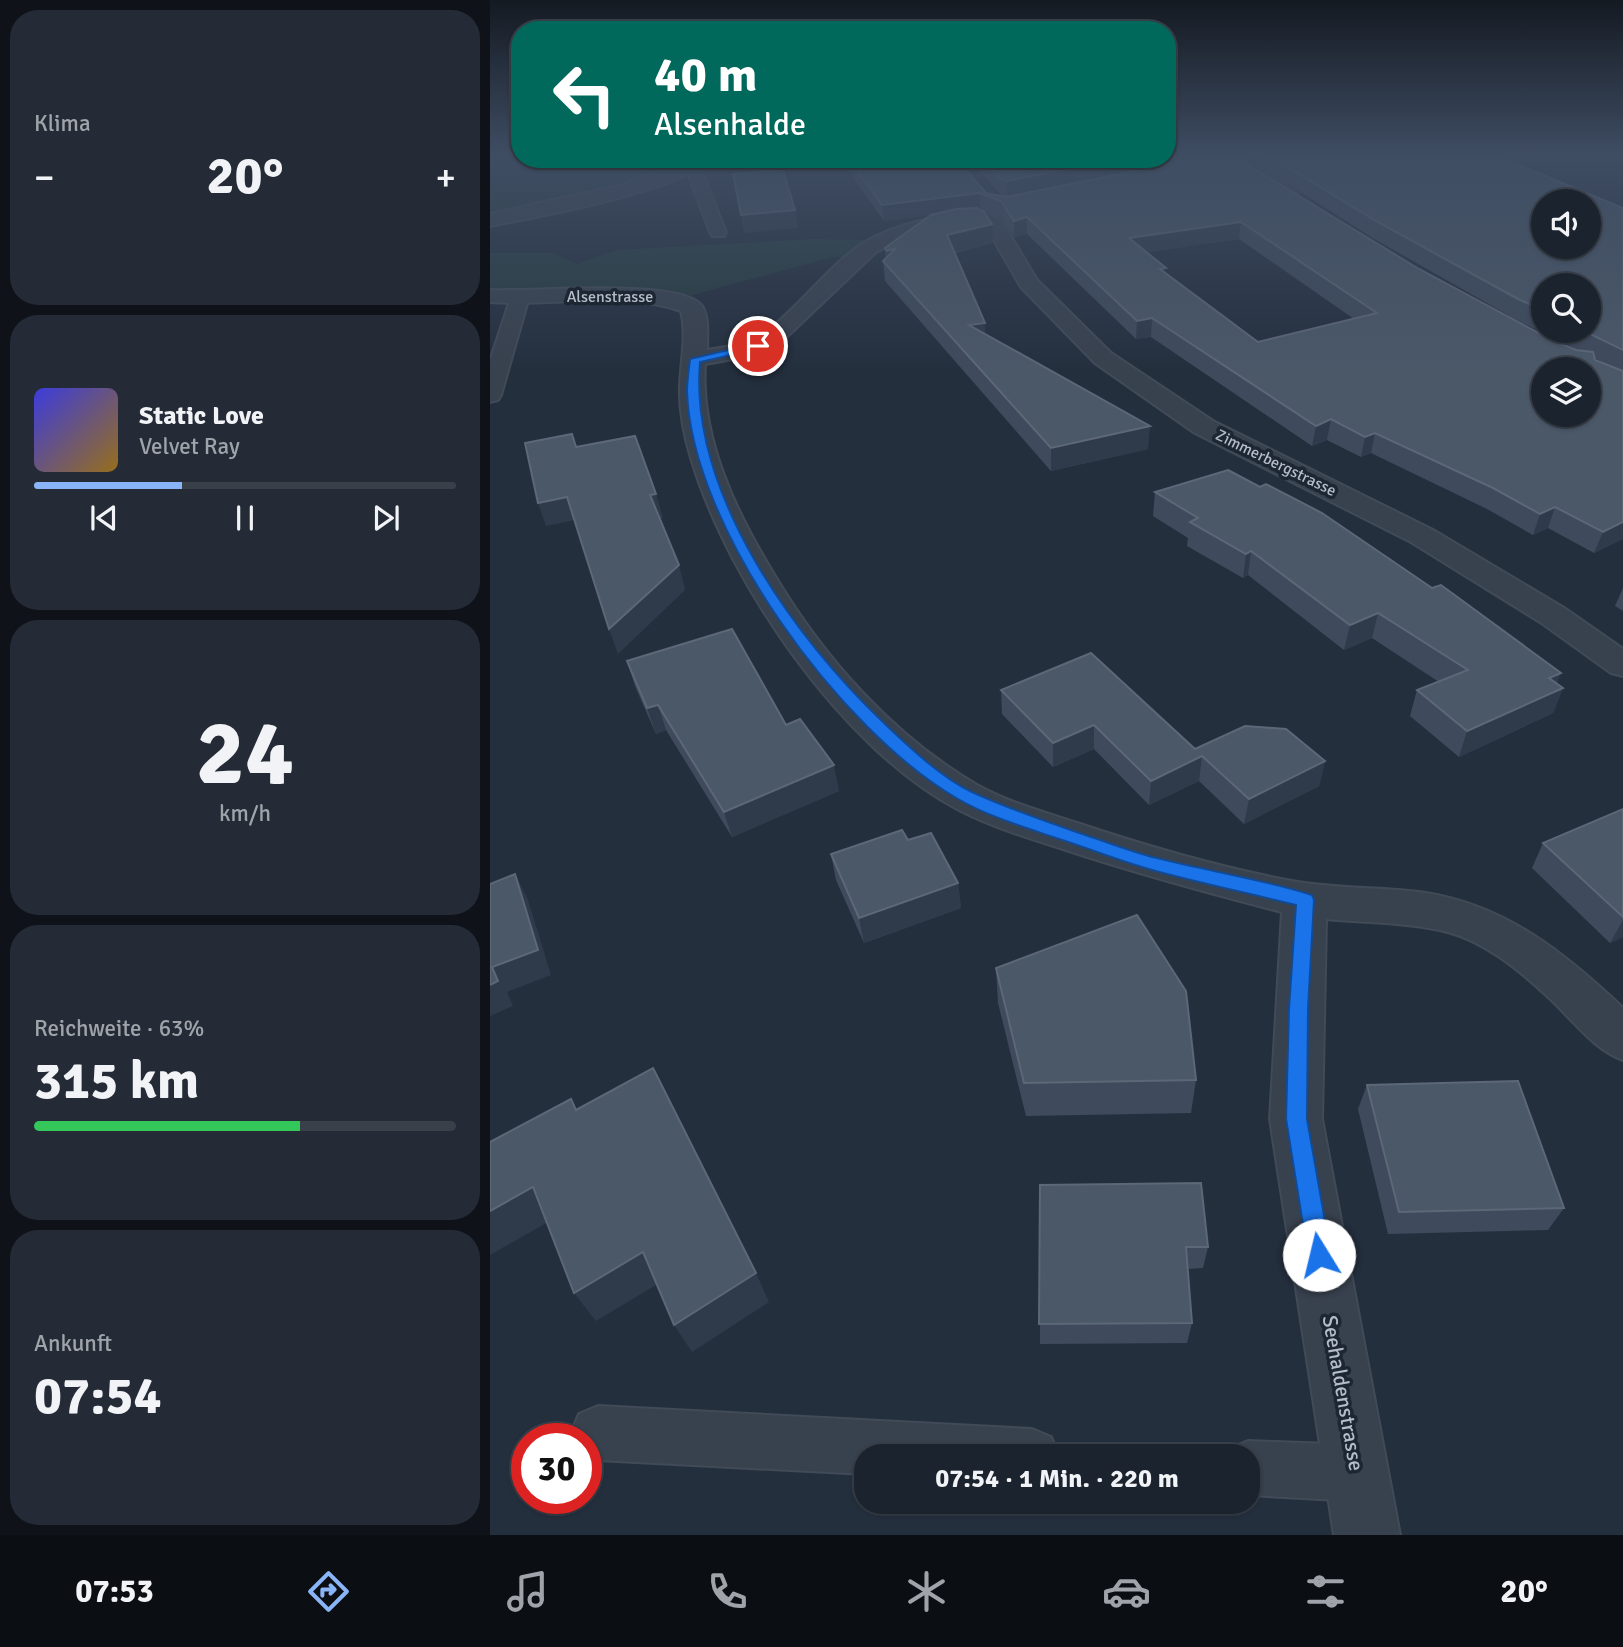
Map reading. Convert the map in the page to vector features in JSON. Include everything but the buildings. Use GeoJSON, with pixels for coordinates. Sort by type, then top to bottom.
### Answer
{"type":"FeatureCollection","features":[{"type":"Feature","properties":{"kind":"street","name":"Zimmerbergstrasse"},"geometry":{"type":"LineString","coordinates":[[695,359],[742,351],[770,340],[869,248],[901,233],[929,227]]}},
{"type":"Feature","properties":{"kind":"street","name":"Zimmerbergstrasse"},"geometry":{"type":"LineString","coordinates":[[996,227],[1028,283],[1103,358],[1204,427],[1422,536],[1552,615],[1623,665]]}},
{"type":"Feature","properties":{"kind":"street","name":"Alsenstrasse"},"geometry":{"type":"LineString","coordinates":[[490,296],[647,296],[678,301],[691,307],[694,316],[695,359],[692,391],[702,452],[727,517],[764,587],[786,620],[845,694],[904,752],[964,795],[1040,826],[1152,863],[1305,900]]}},
{"type":"Feature","properties":{"kind":"street"},"geometry":{"type":"LineString","coordinates":[[1305,900],[1429,910],[1469,921],[1508,940],[1536,958],[1623,1039]]}},
{"type":"Feature","properties":{"kind":"street","name":"Seehaldenstrasse"},"geometry":{"type":"LineString","coordinates":[[1305,900],[1297,1119],[1367,1535]]}},
{"type":"Feature","properties":{"kind":"lane"},"geometry":{"type":"LineString","coordinates":[[716,227],[718,232]]}},
{"type":"Feature","properties":{"kind":"lane"},"geometry":{"type":"LineString","coordinates":[[490,395],[520,298]]}},
{"type":"Feature","properties":{"kind":"lane"},"geometry":{"type":"LineString","coordinates":[[602,1433],[854,1447]]}},
{"type":"Feature","properties":{"kind":"lane"},"geometry":{"type":"LineString","coordinates":[[1260,1469],[1356,1474]]}},
{"type":"Feature","properties":{"kind":"green space"},"geometry":{"type":"Polygon","coordinates":[[[814,239],[865,240],[846,258],[833,257],[692,295],[627,293],[490,302],[490,253],[553,253],[577,264],[617,250],[814,239]]]}},
{"type":"Feature","properties":{"kind":"route"},"geometry":{"type":"LineString","coordinates":[[758,346],[716,357],[695,359],[692,391],[702,452],[727,517],[764,587],[786,620],[845,694],[904,752],[964,795],[1040,826],[1152,863],[1305,900],[1297,1119],[1319,1255]]}}]}
